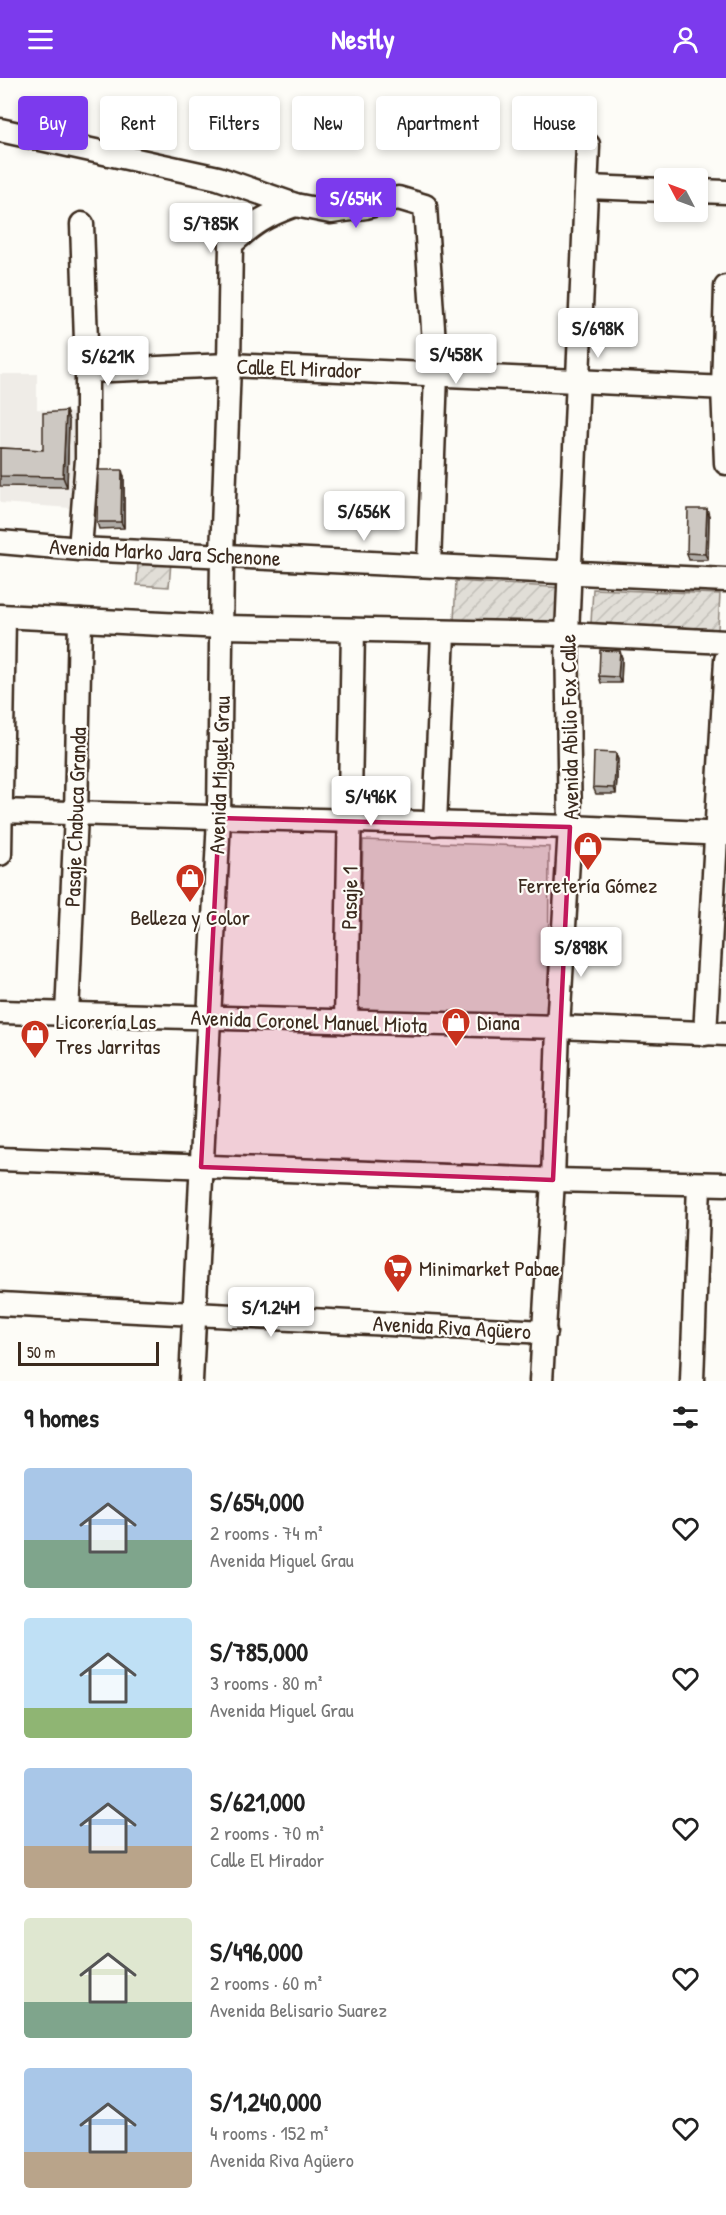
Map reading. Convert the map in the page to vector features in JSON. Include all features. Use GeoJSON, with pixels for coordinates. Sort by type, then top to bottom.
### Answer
{"type":"FeatureCollection","features":[{"type":"Feature","properties":{"kind":"street"},"geometry":{"type":"LineString","coordinates":[[0,130],[218,178],[295,205],[331,212],[366,207],[399,198],[425,206],[436,374],[429,565]]}},
{"type":"Feature","properties":{"kind":"street","name":"Avenida Abilio Fox Calle"},"geometry":{"type":"LineString","coordinates":[[542,1381],[553,1180],[558,1028],[570,827],[567,634],[588,150]]}},
{"type":"Feature","properties":{"kind":"street"},"geometry":{"type":"LineString","coordinates":[[587,187],[654,190]]}},
{"type":"Feature","properties":{"kind":"street"},"geometry":{"type":"LineString","coordinates":[[708,191],[726,192]]}},
{"type":"Feature","properties":{"kind":"street","name":"Avenida Miguel Grau"},"geometry":{"type":"LineString","coordinates":[[191,1381],[219,818],[223,627],[222,555],[230,365],[231,244],[267,215],[295,205]]}},
{"type":"Feature","properties":{"kind":"street"},"geometry":{"type":"LineString","coordinates":[[80,549],[87,459],[87,371],[82,224]]}},
{"type":"Feature","properties":{"kind":"street"},"geometry":{"type":"LineString","coordinates":[[726,287],[724,388],[726,463]]}},
{"type":"Feature","properties":{"kind":"street","name":"Calle El Mirador"},"geometry":{"type":"LineString","coordinates":[[87,371],[230,365],[724,388]]}},
{"type":"Feature","properties":{"kind":"street","name":"Avenida Marko Jara Schenone"},"geometry":{"type":"LineString","coordinates":[[0,542],[80,549],[726,580]]}},
{"type":"Feature","properties":{"kind":"street"},"geometry":{"type":"LineString","coordinates":[[0,854],[2,617],[223,627],[567,634],[726,642]]}},
{"type":"Feature","properties":{"kind":"street","name":"Pasaje Chabuca Granda"},"geometry":{"type":"LineString","coordinates":[[67,1014],[76,814],[80,620]]}},
{"type":"Feature","properties":{"kind":"street","name":"Pasaje 1"},"geometry":{"type":"LineString","coordinates":[[346,1022],[353,630]]}},
{"type":"Feature","properties":{"kind":"street"},"geometry":{"type":"LineString","coordinates":[[435,824],[443,633]]}},
{"type":"Feature","properties":{"kind":"street"},"geometry":{"type":"LineString","coordinates":[[715,1034],[726,660]]}},
{"type":"Feature","properties":{"kind":"street"},"geometry":{"type":"LineString","coordinates":[[1,811],[570,827],[720,834]]}},
{"type":"Feature","properties":{"kind":"street","name":"Avenida Coronel Manuel Miota"},"geometry":{"type":"LineString","coordinates":[[0,1012],[715,1034]]}},
{"type":"Feature","properties":{"kind":"street"},"geometry":{"type":"LineString","coordinates":[[0,1159],[553,1180],[726,1184]]}},
{"type":"Feature","properties":{"kind":"street"},"geometry":{"type":"LineString","coordinates":[[692,1381],[699,1184]]}},
{"type":"Feature","properties":{"kind":"street","name":"Avenida Riva Agüero"},"geometry":{"type":"LineString","coordinates":[[0,1304],[544,1332]]}},
{"type":"Feature","properties":{"kind":"highlighted area"},"geometry":{"type":"Polygon","coordinates":[[[219,818],[570,827],[553,1180],[201,1167],[219,818]]]}},
{"type":"Feature","properties":{"kind":"shaded area"},"geometry":{"type":"Polygon","coordinates":[[[0,374],[37,374],[37,409],[74,413],[71,508],[0,503],[0,374]]]}},
{"type":"Feature","properties":{"kind":"shaded area"},"geometry":{"type":"Polygon","coordinates":[[[138,561],[171,562],[169,587],[137,585],[138,561]]]}},
{"type":"Feature","properties":{"kind":"shaded area"},"geometry":{"type":"Polygon","coordinates":[[[456,581],[566,588],[564,627],[454,620],[456,581]]]}},
{"type":"Feature","properties":{"kind":"shaded area"},"geometry":{"type":"Polygon","coordinates":[[[593,589],[720,594],[718,629],[591,623],[593,589]]]}},
{"type":"Feature","properties":{"kind":"shaded area"},"geometry":{"type":"Polygon","coordinates":[[[363,840],[549,847],[548,1016],[358,1012],[363,840]]]}},
{"type":"Feature","properties":{"kind":"building"},"geometry":{"type":"Polygon","coordinates":[[[66,411],[63,477],[0,476],[0,448],[43,450],[43,413],[66,411]]]}},
{"type":"Feature","properties":{"kind":"building"},"geometry":{"type":"Polygon","coordinates":[[[98,470],[122,470],[121,522],[97,522],[98,470]]]}},
{"type":"Feature","properties":{"kind":"building"},"geometry":{"type":"Polygon","coordinates":[[[688,509],[707,509],[705,554],[687,553],[688,509]]]}},
{"type":"Feature","properties":{"kind":"building"},"geometry":{"type":"Polygon","coordinates":[[[600,650],[620,651],[618,677],[599,676],[600,650]]]}},
{"type":"Feature","properties":{"kind":"building"},"geometry":{"type":"Polygon","coordinates":[[[594,752],[616,753],[614,788],[593,787],[594,752]]]}},
{"type":"Feature","properties":{"kind":"place","name":"Ferretería Gómez"},"geometry":{"type":"Point","coordinates":[588,872]}},
{"type":"Feature","properties":{"kind":"place","name":"Belleza y Color"},"geometry":{"type":"Point","coordinates":[190,904]}},
{"type":"Feature","properties":{"kind":"place","name":"Diana"},"geometry":{"type":"Point","coordinates":[456,1048]}},
{"type":"Feature","properties":{"kind":"place","name":"Licorería Las Tres Jarritas"},"geometry":{"type":"Point","coordinates":[35,1060]}},
{"type":"Feature","properties":{"kind":"place","name":"Minimarket Pabae"},"geometry":{"type":"Point","coordinates":[398,1294]}}]}
